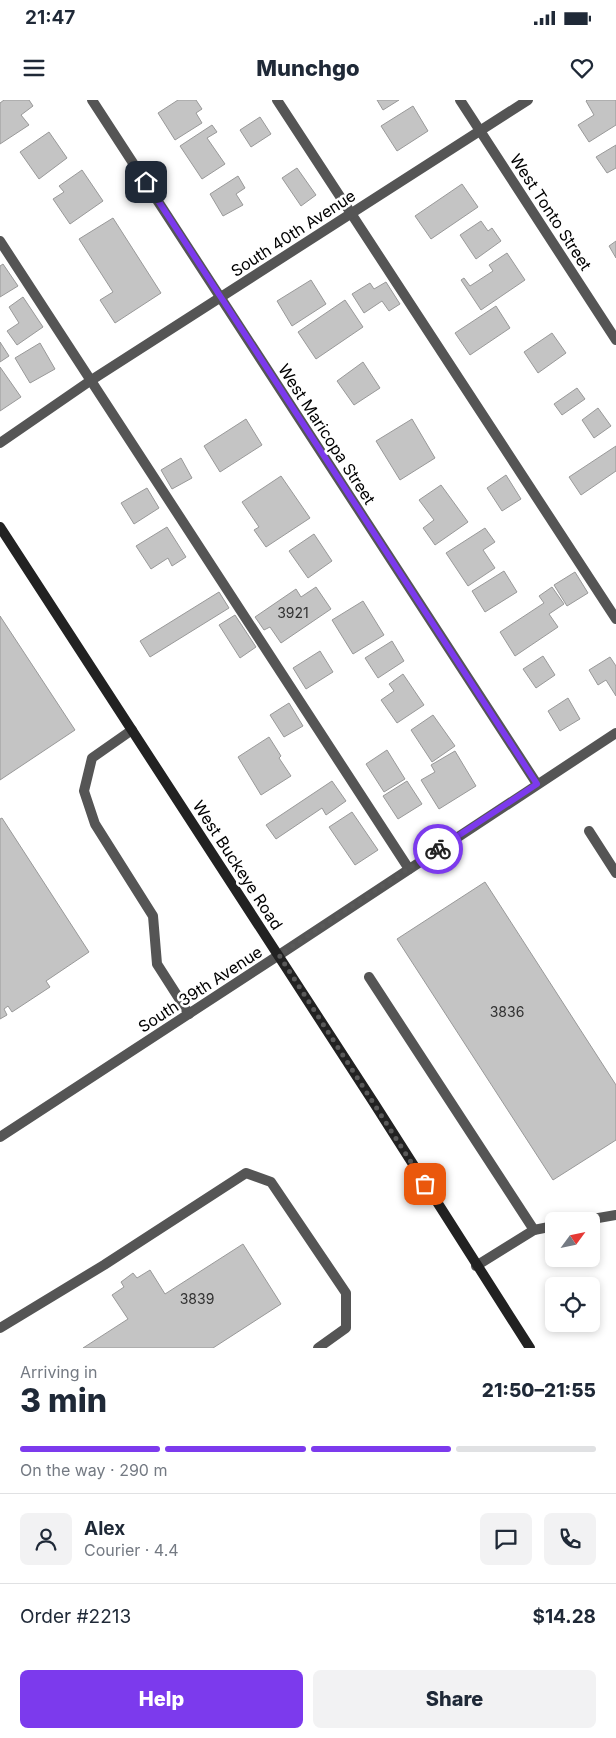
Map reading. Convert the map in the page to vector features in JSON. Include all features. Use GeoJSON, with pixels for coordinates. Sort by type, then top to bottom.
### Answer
{"type":"FeatureCollection","features":[{"type":"Feature","properties":{"kind":"main road","name":"West Buckeye Road"},"geometry":{"type":"LineString","coordinates":[[0,527],[374,1103],[526,1347]]}},
{"type":"Feature","properties":{"kind":"street","name":"West Maricopa Street"},"geometry":{"type":"LineString","coordinates":[[92,100],[537,784]]}},
{"type":"Feature","properties":{"kind":"street"},"geometry":{"type":"LineString","coordinates":[[277,100],[616,619]]}},
{"type":"Feature","properties":{"kind":"street","name":"West Tonto Street"},"geometry":{"type":"LineString","coordinates":[[460,100],[616,340]]}},
{"type":"Feature","properties":{"kind":"street","name":"South 40th Avenue"},"geometry":{"type":"LineString","coordinates":[[0,443],[90,381],[528,100]]}},
{"type":"Feature","properties":{"kind":"street"},"geometry":{"type":"LineString","coordinates":[[0,241],[409,869]]}},
{"type":"Feature","properties":{"kind":"street"},"geometry":{"type":"LineString","coordinates":[[132,730],[92,758],[84,791],[95,824],[152,916],[157,964],[189,1014]]}},
{"type":"Feature","properties":{"kind":"street","name":"South 39th Avenue"},"geometry":{"type":"LineString","coordinates":[[0,1137],[616,733]]}},
{"type":"Feature","properties":{"kind":"street"},"geometry":{"type":"LineString","coordinates":[[589,831],[616,873]]}},
{"type":"Feature","properties":{"kind":"street"},"geometry":{"type":"LineString","coordinates":[[369,977],[534,1230]]}},
{"type":"Feature","properties":{"kind":"street"},"geometry":{"type":"LineString","coordinates":[[0,1328],[104,1265],[246,1172],[271,1182],[346,1293],[346,1328],[318,1348]]}},
{"type":"Feature","properties":{"kind":"street"},"geometry":{"type":"LineString","coordinates":[[600,1218],[616,1215]]}},
{"type":"Feature","properties":{"kind":"street"},"geometry":{"type":"LineString","coordinates":[[476,1266],[534,1230],[545,1228]]}},
{"type":"Feature","properties":{"kind":"building"},"geometry":{"type":"Polygon","coordinates":[[[4,100],[29,100],[33,106],[21,115],[29,125],[0,144],[0,103],[4,100]]]}},
{"type":"Feature","properties":{"kind":"building"},"geometry":{"type":"Polygon","coordinates":[[[178,100],[196,100],[202,109],[196,113],[202,123],[175,140],[158,113],[178,100]]]}},
{"type":"Feature","properties":{"kind":"building"},"geometry":{"type":"Polygon","coordinates":[[[377,100],[399,100],[383,110],[377,100]]]}},
{"type":"Feature","properties":{"kind":"building"},"geometry":{"type":"Polygon","coordinates":[[[587,100],[616,100],[616,125],[589,142],[578,125],[594,115],[587,100]]]}},
{"type":"Feature","properties":{"kind":"building"},"geometry":{"type":"Polygon","coordinates":[[[413,106],[428,131],[397,151],[381,126],[413,106]]]}},
{"type":"Feature","properties":{"kind":"building"},"geometry":{"type":"Polygon","coordinates":[[[260,117],[271,134],[251,147],[240,130],[260,117]]]}},
{"type":"Feature","properties":{"kind":"building"},"geometry":{"type":"Polygon","coordinates":[[[212,125],[217,132],[207,138],[225,164],[202,179],[180,146],[212,125]]]}},
{"type":"Feature","properties":{"kind":"building"},"geometry":{"type":"Polygon","coordinates":[[[49,132],[67,158],[39,179],[20,152],[49,132]]]}},
{"type":"Feature","properties":{"kind":"building"},"geometry":{"type":"Polygon","coordinates":[[[616,145],[616,168],[607,173],[596,157],[616,145]]]}},
{"type":"Feature","properties":{"kind":"building"},"geometry":{"type":"Polygon","coordinates":[[[297,168],[316,195],[301,206],[282,178],[297,168]]]}},
{"type":"Feature","properties":{"kind":"building"},"geometry":{"type":"Polygon","coordinates":[[[82,170],[103,201],[70,224],[53,199],[64,192],[59,186],[82,170]]]}},
{"type":"Feature","properties":{"kind":"building"},"geometry":{"type":"Polygon","coordinates":[[[238,176],[245,188],[236,194],[243,205],[223,216],[210,194],[238,176]]]}},
{"type":"Feature","properties":{"kind":"building"},"geometry":{"type":"Polygon","coordinates":[[[462,184],[478,207],[431,239],[415,216],[462,184]]]}},
{"type":"Feature","properties":{"kind":"building"},"geometry":{"type":"Polygon","coordinates":[[[113,218],[161,293],[115,323],[100,300],[113,292],[79,239],[113,218]]]}},
{"type":"Feature","properties":{"kind":"building"},"geometry":{"type":"Polygon","coordinates":[[[481,221],[488,231],[492,228],[501,241],[476,259],[460,235],[481,221]]]}},
{"type":"Feature","properties":{"kind":"building"},"geometry":{"type":"Polygon","coordinates":[[[616,241],[616,258],[609,246],[616,241]]]}},
{"type":"Feature","properties":{"kind":"building"},"geometry":{"type":"Polygon","coordinates":[[[507,253],[525,280],[481,310],[461,280],[464,278],[470,286],[493,271],[489,265],[507,253]]]}},
{"type":"Feature","properties":{"kind":"building"},"geometry":{"type":"Polygon","coordinates":[[[3,264],[18,286],[0,297],[0,266],[3,264]]]}},
{"type":"Feature","properties":{"kind":"building"},"geometry":{"type":"Polygon","coordinates":[[[311,280],[326,304],[292,326],[277,301],[311,280]]]}},
{"type":"Feature","properties":{"kind":"building"},"geometry":{"type":"Polygon","coordinates":[[[386,282],[400,304],[389,311],[382,301],[364,313],[352,294],[370,283],[374,289],[386,282]]]}},
{"type":"Feature","properties":{"kind":"building"},"geometry":{"type":"Polygon","coordinates":[[[23,297],[43,327],[17,345],[7,331],[19,323],[9,307],[23,297]]]}},
{"type":"Feature","properties":{"kind":"building"},"geometry":{"type":"Polygon","coordinates":[[[345,300],[363,327],[316,359],[298,332],[345,300]]]}},
{"type":"Feature","properties":{"kind":"building"},"geometry":{"type":"Polygon","coordinates":[[[496,306],[510,328],[470,355],[455,333],[496,306]]]}},
{"type":"Feature","properties":{"kind":"building"},"geometry":{"type":"Polygon","coordinates":[[[552,333],[566,353],[538,373],[524,352],[552,333]]]}},
{"type":"Feature","properties":{"kind":"building"},"geometry":{"type":"Polygon","coordinates":[[[0,342],[9,356],[0,362],[0,342]]]}},
{"type":"Feature","properties":{"kind":"building"},"geometry":{"type":"Polygon","coordinates":[[[40,343],[55,369],[30,383],[15,358],[40,343]]]}},
{"type":"Feature","properties":{"kind":"building"},"geometry":{"type":"Polygon","coordinates":[[[363,362],[380,388],[354,405],[337,381],[363,362]]]}},
{"type":"Feature","properties":{"kind":"building"},"geometry":{"type":"Polygon","coordinates":[[[0,367],[21,397],[0,411],[0,367]]]}},
{"type":"Feature","properties":{"kind":"building"},"geometry":{"type":"Polygon","coordinates":[[[577,388],[585,399],[562,415],[554,404],[577,388]]]}},
{"type":"Feature","properties":{"kind":"building"},"geometry":{"type":"Polygon","coordinates":[[[598,408],[611,426],[594,438],[582,420],[598,408]]]}},
{"type":"Feature","properties":{"kind":"building"},"geometry":{"type":"Polygon","coordinates":[[[246,419],[262,445],[220,472],[204,446],[246,419]]]}},
{"type":"Feature","properties":{"kind":"building"},"geometry":{"type":"Polygon","coordinates":[[[412,419],[435,458],[400,480],[376,441],[412,419]]]}},
{"type":"Feature","properties":{"kind":"building"},"geometry":{"type":"Polygon","coordinates":[[[616,446],[616,471],[581,495],[569,477],[616,446]]]}},
{"type":"Feature","properties":{"kind":"building"},"geometry":{"type":"Polygon","coordinates":[[[181,458],[192,478],[172,489],[161,470],[181,458]]]}},
{"type":"Feature","properties":{"kind":"building"},"geometry":{"type":"Polygon","coordinates":[[[506,475],[521,499],[502,511],[487,488],[506,475]]]}},
{"type":"Feature","properties":{"kind":"building"},"geometry":{"type":"Polygon","coordinates":[[[281,476],[310,518],[266,547],[254,530],[259,527],[242,502],[281,476]]]}},
{"type":"Feature","properties":{"kind":"building"},"geometry":{"type":"Polygon","coordinates":[[[441,485],[468,522],[435,545],[423,528],[434,520],[419,500],[441,485]]]}},
{"type":"Feature","properties":{"kind":"building"},"geometry":{"type":"Polygon","coordinates":[[[147,488],[159,508],[134,524],[121,503],[147,488]]]}},
{"type":"Feature","properties":{"kind":"building"},"geometry":{"type":"Polygon","coordinates":[[[167,527],[186,557],[172,566],[168,558],[151,569],[136,546],[167,527]]]}},
{"type":"Feature","properties":{"kind":"building"},"geometry":{"type":"Polygon","coordinates":[[[485,528],[495,542],[483,550],[495,568],[468,586],[446,553],[485,528]]]}},
{"type":"Feature","properties":{"kind":"building"},"geometry":{"type":"Polygon","coordinates":[[[314,534],[332,561],[308,578],[289,551],[314,534]]]}},
{"type":"Feature","properties":{"kind":"building"},"geometry":{"type":"Polygon","coordinates":[[[504,571],[517,592],[485,612],[472,591],[504,571]]]}},
{"type":"Feature","properties":{"kind":"building"},"geometry":{"type":"Polygon","coordinates":[[[575,572],[588,593],[567,606],[554,585],[575,572]]]}},
{"type":"Feature","properties":{"kind":"building"},"geometry":{"type":"Polygon","coordinates":[[[316,587],[331,609],[281,643],[270,627],[264,630],[255,617],[296,589],[301,597],[316,587]]]}},
{"type":"Feature","properties":{"kind":"building"},"geometry":{"type":"Polygon","coordinates":[[[552,587],[564,604],[549,614],[558,627],[515,656],[500,632],[544,603],[539,596],[552,587]]]}},
{"type":"Feature","properties":{"kind":"building"},"geometry":{"type":"Polygon","coordinates":[[[219,592],[229,608],[150,657],[140,641],[219,592]]]}},
{"type":"Feature","properties":{"kind":"building"},"geometry":{"type":"Polygon","coordinates":[[[363,601],[384,635],[353,654],[332,620],[363,601]]]}},
{"type":"Feature","properties":{"kind":"building"},"geometry":{"type":"Polygon","coordinates":[[[235,615],[256,647],[240,658],[219,625],[235,615]]]}},
{"type":"Feature","properties":{"kind":"building"},"geometry":{"type":"Polygon","coordinates":[[[0,616],[75,730],[0,780],[0,616]]]}},
{"type":"Feature","properties":{"kind":"building"},"geometry":{"type":"Polygon","coordinates":[[[392,641],[404,661],[378,678],[365,658],[392,641]]]}},
{"type":"Feature","properties":{"kind":"building"},"geometry":{"type":"Polygon","coordinates":[[[320,651],[333,672],[306,689],[293,668],[320,651]]]}},
{"type":"Feature","properties":{"kind":"building"},"geometry":{"type":"Polygon","coordinates":[[[543,656],[555,675],[536,688],[523,669],[543,656]]]}},
{"type":"Feature","properties":{"kind":"building"},"geometry":{"type":"Polygon","coordinates":[[[610,657],[616,666],[616,696],[606,680],[598,685],[589,670],[610,657]]]}},
{"type":"Feature","properties":{"kind":"building"},"geometry":{"type":"Polygon","coordinates":[[[403,674],[424,705],[397,723],[381,700],[394,691],[389,684],[403,674]]]}},
{"type":"Feature","properties":{"kind":"building"},"geometry":{"type":"Polygon","coordinates":[[[568,698],[580,719],[560,731],[548,711],[568,698]]]}},
{"type":"Feature","properties":{"kind":"building"},"geometry":{"type":"Polygon","coordinates":[[[289,703],[303,726],[284,737],[270,715],[289,703]]]}},
{"type":"Feature","properties":{"kind":"building"},"geometry":{"type":"Polygon","coordinates":[[[433,715],[455,746],[432,762],[411,730],[433,715]]]}},
{"type":"Feature","properties":{"kind":"building"},"geometry":{"type":"Polygon","coordinates":[[[269,737],[281,756],[279,758],[291,776],[261,795],[238,757],[269,737]]]}},
{"type":"Feature","properties":{"kind":"building"},"geometry":{"type":"Polygon","coordinates":[[[387,750],[405,779],[384,792],[366,764],[387,750]]]}},
{"type":"Feature","properties":{"kind":"building"},"geometry":{"type":"Polygon","coordinates":[[[455,751],[476,786],[439,809],[421,780],[435,772],[431,765],[455,751]]]}},
{"type":"Feature","properties":{"kind":"building"},"geometry":{"type":"Polygon","coordinates":[[[332,781],[346,801],[326,815],[322,808],[276,839],[266,825],[332,781]]]}},
{"type":"Feature","properties":{"kind":"building"},"geometry":{"type":"Polygon","coordinates":[[[407,781],[422,804],[398,819],[383,796],[407,781]]]}},
{"type":"Feature","properties":{"kind":"building"},"geometry":{"type":"Polygon","coordinates":[[[352,812],[378,850],[355,865],[329,827],[352,812]]]}},
{"type":"Feature","properties":{"kind":"building"},"geometry":{"type":"Polygon","coordinates":[[[2,818],[89,952],[46,981],[50,987],[12,1012],[8,1006],[4,1009],[7,1015],[0,1019],[0,819],[2,818]]]}},
{"type":"Feature","properties":{"kind":"building"},"geometry":{"type":"Polygon","coordinates":[[[485,882],[616,1085],[616,1140],[553,1180],[397,939],[485,882]]]}},
{"type":"Feature","properties":{"kind":"building"},"geometry":{"type":"Polygon","coordinates":[[[243,1244],[281,1304],[213,1348],[83,1348],[128,1319],[112,1295],[124,1287],[121,1282],[133,1273],[137,1278],[150,1270],[165,1294],[243,1244]]]}},
{"type":"Feature","properties":{"kind":"way so far"},"geometry":{"type":"LineString","coordinates":[[425,1184],[279,955],[438,849]]}},
{"type":"Feature","properties":{"kind":"route"},"geometry":{"type":"LineString","coordinates":[[146,182],[537,784],[438,849]]}}]}
